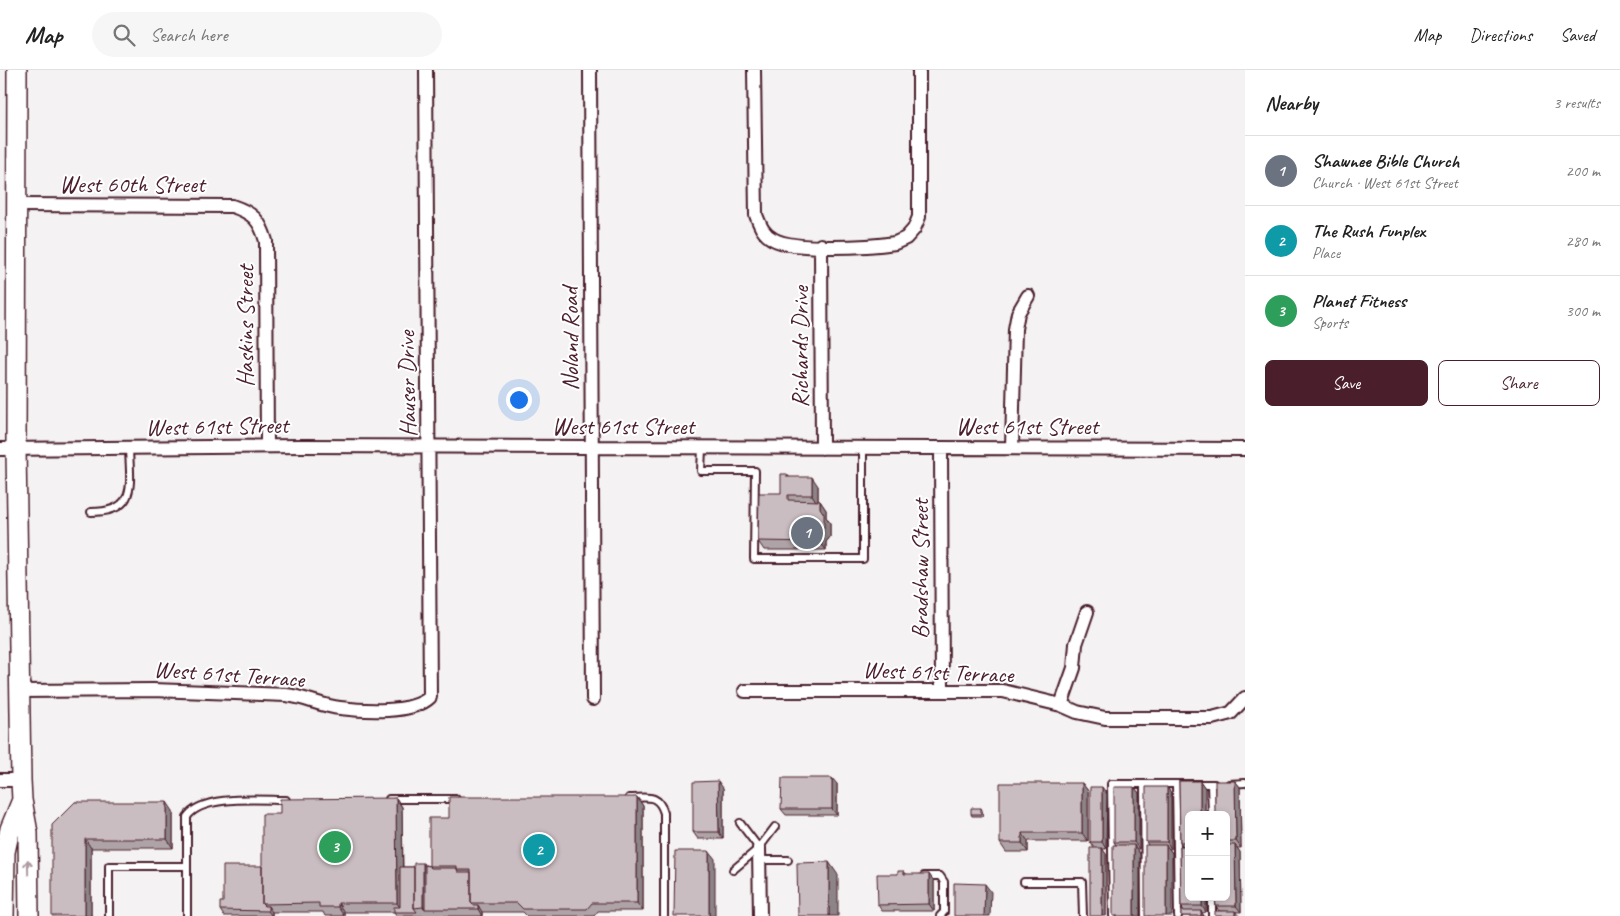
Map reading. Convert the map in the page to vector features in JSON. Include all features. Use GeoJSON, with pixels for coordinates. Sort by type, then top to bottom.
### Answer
{"type":"FeatureCollection","features":[{"type":"Feature","properties":{"kind":"main road"},"geometry":{"type":"LineString","coordinates":[[17,70],[8,449],[20,690],[22,800],[28,833],[29,916]]}},
{"type":"Feature","properties":{"kind":"main road"},"geometry":{"type":"LineString","coordinates":[[4,916],[5,852],[10,829],[22,800]]}},
{"type":"Feature","properties":{"kind":"street","name":"Hauser Drive"},"geometry":{"type":"LineString","coordinates":[[426,70],[430,697]]}},
{"type":"Feature","properties":{"kind":"street","name":"Noland Road"},"geometry":{"type":"LineString","coordinates":[[590,70],[593,699]]}},
{"type":"Feature","properties":{"kind":"street"},"geometry":{"type":"LineString","coordinates":[[754,70],[756,215],[762,230],[777,241],[796,245],[895,243],[906,238],[914,228],[920,206],[919,70]]}},
{"type":"Feature","properties":{"kind":"street","name":"West 60th Street"},"geometry":{"type":"LineString","coordinates":[[15,206],[232,206],[248,211]]}},
{"type":"Feature","properties":{"kind":"street","name":"Haskins Street"},"geometry":{"type":"LineString","coordinates":[[248,211],[262,225],[266,241],[267,446]]}},
{"type":"Feature","properties":{"kind":"street","name":"Richards Drive"},"geometry":{"type":"LineString","coordinates":[[821,245],[822,448]]}},
{"type":"Feature","properties":{"kind":"street"},"geometry":{"type":"LineString","coordinates":[[1012,447],[1015,329],[1018,312],[1028,296]]}},
{"type":"Feature","properties":{"kind":"street","name":"West 61st Street"},"geometry":{"type":"LineString","coordinates":[[8,449],[267,446],[1245,448]]}},
{"type":"Feature","properties":{"kind":"street","name":"Bradshaw Street"},"geometry":{"type":"LineString","coordinates":[[941,448],[942,691]]}},
{"type":"Feature","properties":{"kind":"street"},"geometry":{"type":"LineString","coordinates":[[1061,705],[1074,668],[1076,644],[1087,612]]}},
{"type":"Feature","properties":{"kind":"street","name":"West 61st Terrace"},"geometry":{"type":"LineString","coordinates":[[20,690],[153,690],[286,695],[300,696],[338,708],[410,708],[423,704],[430,697]]}},
{"type":"Feature","properties":{"kind":"street","name":"West 61st Terrace"},"geometry":{"type":"LineString","coordinates":[[745,691],[1003,690],[1061,705],[1077,712],[1105,718],[1212,718],[1231,713],[1244,700]]}},
{"type":"Feature","properties":{"kind":"street"},"geometry":{"type":"LineString","coordinates":[[0,780],[21,780]]}},
{"type":"Feature","properties":{"kind":"street"},"geometry":{"type":"LineString","coordinates":[[759,854],[760,916]]}},
{"type":"Feature","properties":{"kind":"lane"},"geometry":{"type":"LineString","coordinates":[[91,512],[108,512],[122,505],[131,490],[129,448]]}},
{"type":"Feature","properties":{"kind":"lane"},"geometry":{"type":"LineString","coordinates":[[702,448],[701,471],[755,471],[754,559],[863,560],[863,448]]}},
{"type":"Feature","properties":{"kind":"lane"},"geometry":{"type":"LineString","coordinates":[[1113,916],[1112,784],[1245,784]]}},
{"type":"Feature","properties":{"kind":"lane"},"geometry":{"type":"LineString","coordinates":[[1144,784],[1145,916]]}},
{"type":"Feature","properties":{"kind":"lane"},"geometry":{"type":"LineString","coordinates":[[1176,784],[1178,916]]}},
{"type":"Feature","properties":{"kind":"lane"},"geometry":{"type":"LineString","coordinates":[[1211,784],[1212,811]]}},
{"type":"Feature","properties":{"kind":"lane"},"geometry":{"type":"LineString","coordinates":[[626,798],[655,798],[661,803],[664,813],[664,916]]}},
{"type":"Feature","properties":{"kind":"lane"},"geometry":{"type":"LineString","coordinates":[[382,799],[460,799]]}},
{"type":"Feature","properties":{"kind":"lane"},"geometry":{"type":"LineString","coordinates":[[187,916],[187,817],[195,808],[226,800],[294,800]]}},
{"type":"Feature","properties":{"kind":"lane"},"geometry":{"type":"LineString","coordinates":[[740,823],[759,854],[788,860]]}},
{"type":"Feature","properties":{"kind":"lane"},"geometry":{"type":"LineString","coordinates":[[733,870],[759,854],[775,827]]}},
{"type":"Feature","properties":{"kind":"lane"},"geometry":{"type":"LineString","coordinates":[[109,916],[109,866],[187,866]]}},
{"type":"Feature","properties":{"kind":"lane"},"geometry":{"type":"LineString","coordinates":[[915,876],[940,876],[944,882],[944,912],[940,916]]}},
{"type":"Feature","properties":{"kind":"lane"},"geometry":{"type":"LineString","coordinates":[[1024,882],[1082,882],[1083,916]]}},
{"type":"Feature","properties":{"kind":"lane"},"geometry":{"type":"LineString","coordinates":[[1212,901],[1212,916]]}},
{"type":"Feature","properties":{"kind":"building"},"geometry":{"type":"Polygon","coordinates":[[[781,474],[787,474],[787,477],[812,477],[812,495],[788,495],[788,500],[820,501],[820,508],[824,514],[824,528],[820,533],[820,542],[758,541],[759,493],[781,493],[781,474]]]}},
{"type":"Feature","properties":{"kind":"building"},"geometry":{"type":"Polygon","coordinates":[[[782,778],[832,778],[832,809],[781,809],[782,778]]]}},
{"type":"Feature","properties":{"kind":"building"},"geometry":{"type":"Polygon","coordinates":[[[718,781],[719,832],[693,832],[693,782],[718,781]]]}},
{"type":"Feature","properties":{"kind":"building"},"geometry":{"type":"Polygon","coordinates":[[[1179,781],[1200,781],[1200,811],[1185,811],[1185,842],[1180,842],[1179,781]]]}},
{"type":"Feature","properties":{"kind":"building"},"geometry":{"type":"Polygon","coordinates":[[[1215,781],[1235,781],[1236,841],[1230,841],[1230,811],[1215,811],[1215,781]]]}},
{"type":"Feature","properties":{"kind":"building"},"geometry":{"type":"Polygon","coordinates":[[[1000,783],[1082,783],[1082,833],[1022,833],[1022,843],[1000,843],[1000,783]]]}},
{"type":"Feature","properties":{"kind":"building"},"geometry":{"type":"Polygon","coordinates":[[[1090,787],[1102,787],[1102,842],[1090,842],[1090,787]]]}},
{"type":"Feature","properties":{"kind":"building"},"geometry":{"type":"Polygon","coordinates":[[[1114,787],[1134,787],[1134,842],[1114,842],[1114,787]]]}},
{"type":"Feature","properties":{"kind":"building"},"geometry":{"type":"Polygon","coordinates":[[[1146,787],[1167,787],[1167,842],[1146,842],[1146,787]]]}},
{"type":"Feature","properties":{"kind":"building"},"geometry":{"type":"Polygon","coordinates":[[[449,797],[637,797],[637,903],[592,903],[587,909],[523,909],[517,903],[471,903],[471,870],[457,870],[457,866],[429,866],[429,818],[449,818],[449,797]]]}},
{"type":"Feature","properties":{"kind":"building"},"geometry":{"type":"Polygon","coordinates":[[[396,798],[397,903],[338,903],[338,907],[319,907],[319,903],[262,904],[262,814],[280,814],[280,799],[396,798]]]}},
{"type":"Feature","properties":{"kind":"building"},"geometry":{"type":"Polygon","coordinates":[[[75,802],[167,802],[167,839],[85,839],[85,916],[52,916],[52,825],[75,802]]]}},
{"type":"Feature","properties":{"kind":"building"},"geometry":{"type":"Polygon","coordinates":[[[971,808],[981,808],[981,814],[971,814],[971,808]]]}},
{"type":"Feature","properties":{"kind":"building"},"geometry":{"type":"Polygon","coordinates":[[[1113,845],[1134,845],[1134,916],[1113,916],[1113,845]]]}},
{"type":"Feature","properties":{"kind":"building"},"geometry":{"type":"Polygon","coordinates":[[[1145,845],[1166,845],[1166,916],[1145,916],[1145,845]]]}},
{"type":"Feature","properties":{"kind":"building"},"geometry":{"type":"Polygon","coordinates":[[[1230,845],[1235,845],[1236,906],[1216,906],[1215,901],[1230,901],[1230,845]]]}},
{"type":"Feature","properties":{"kind":"building"},"geometry":{"type":"Polygon","coordinates":[[[1180,846],[1185,846],[1185,901],[1202,901],[1202,906],[1181,906],[1180,846]]]}},
{"type":"Feature","properties":{"kind":"building"},"geometry":{"type":"Polygon","coordinates":[[[1090,848],[1102,848],[1102,916],[1090,916],[1090,848]]]}},
{"type":"Feature","properties":{"kind":"building"},"geometry":{"type":"Polygon","coordinates":[[[675,851],[709,851],[709,916],[674,916],[675,851]]]}},
{"type":"Feature","properties":{"kind":"building"},"geometry":{"type":"Polygon","coordinates":[[[829,862],[829,916],[798,916],[797,863],[829,862]]]}},
{"type":"Feature","properties":{"kind":"building"},"geometry":{"type":"Polygon","coordinates":[[[414,863],[423,863],[423,907],[414,908],[414,863]]]}},
{"type":"Feature","properties":{"kind":"building"},"geometry":{"type":"Polygon","coordinates":[[[425,865],[431,868],[457,868],[458,872],[471,872],[471,903],[478,905],[478,909],[425,909],[425,865]]]}},
{"type":"Feature","properties":{"kind":"building"},"geometry":{"type":"Polygon","coordinates":[[[223,866],[262,866],[262,904],[268,906],[268,911],[220,910],[220,902],[223,902],[223,866]]]}},
{"type":"Feature","properties":{"kind":"building"},"geometry":{"type":"Polygon","coordinates":[[[400,867],[414,867],[414,908],[417,912],[394,912],[394,907],[400,907],[400,867]]]}},
{"type":"Feature","properties":{"kind":"building"},"geometry":{"type":"Polygon","coordinates":[[[898,871],[904,871],[904,874],[929,874],[929,904],[878,905],[877,874],[898,874],[898,871]]]}},
{"type":"Feature","properties":{"kind":"building"},"geometry":{"type":"Polygon","coordinates":[[[954,883],[985,884],[984,916],[954,916],[954,883]]]}},
{"type":"Feature","properties":{"kind":"building"},"geometry":{"type":"Polygon","coordinates":[[[1181,911],[1201,911],[1201,916],[1181,916],[1181,911]]]}},
{"type":"Feature","properties":{"kind":"building"},"geometry":{"type":"Polygon","coordinates":[[[1215,911],[1235,911],[1235,916],[1215,916],[1215,911]]]}},
{"type":"Feature","properties":{"kind":"place","name":"Shawnee Bible Church"},"geometry":{"type":"Point","coordinates":[807,533]}},
{"type":"Feature","properties":{"kind":"place","name":"Planet Fitness"},"geometry":{"type":"Point","coordinates":[335,847]}},
{"type":"Feature","properties":{"kind":"place","name":"The Rush Funplex"},"geometry":{"type":"Point","coordinates":[539,850]}}]}
